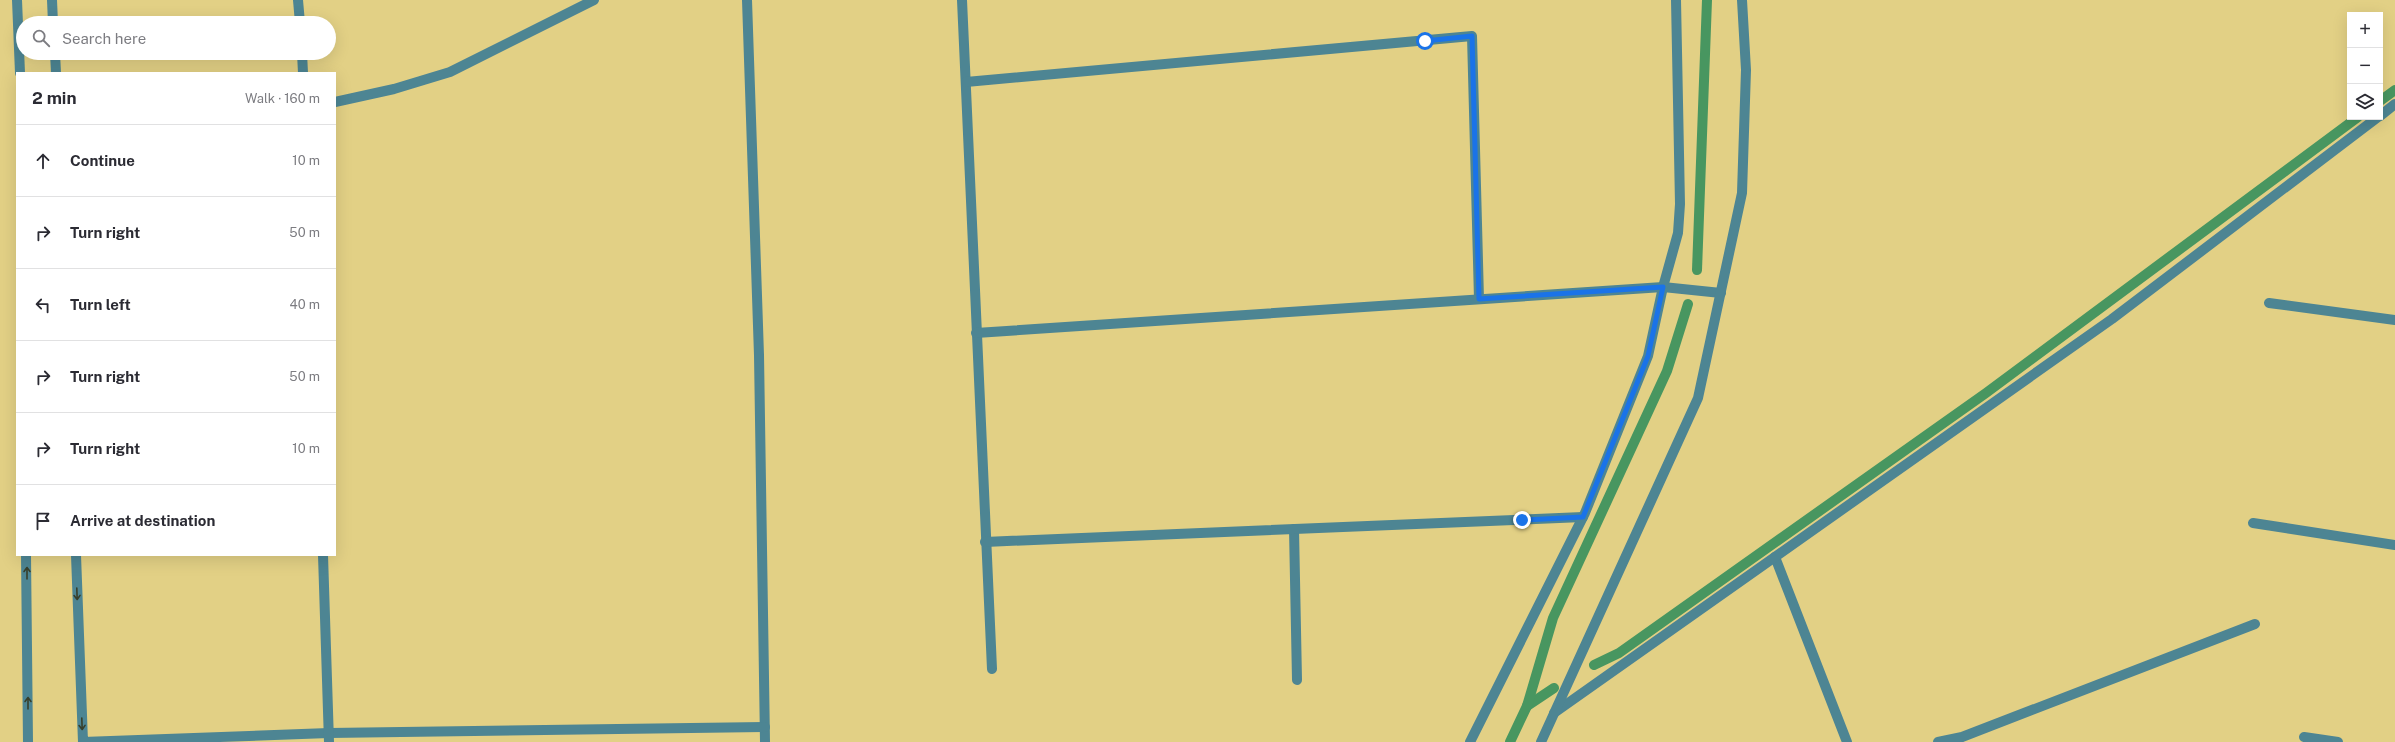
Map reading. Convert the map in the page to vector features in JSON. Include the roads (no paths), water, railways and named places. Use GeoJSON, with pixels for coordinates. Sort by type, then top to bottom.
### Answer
{"type":"FeatureCollection","features":[{"type":"Feature","properties":{"kind":"street"},"geometry":{"type":"LineString","coordinates":[[17,0],[18,16]]}},
{"type":"Feature","properties":{"kind":"street"},"geometry":{"type":"LineString","coordinates":[[52,0],[53,16]]}},
{"type":"Feature","properties":{"kind":"street"},"geometry":{"type":"LineString","coordinates":[[298,0],[299,16]]}},
{"type":"Feature","properties":{"kind":"street"},"geometry":{"type":"LineString","coordinates":[[336,102],[394,89],[450,72],[594,0]]}},
{"type":"Feature","properties":{"kind":"street"},"geometry":{"type":"LineString","coordinates":[[747,0],[759,355],[765,742]]}},
{"type":"Feature","properties":{"kind":"street"},"geometry":{"type":"LineString","coordinates":[[962,0],[985,542],[992,669]]}},
{"type":"Feature","properties":{"kind":"street"},"geometry":{"type":"LineString","coordinates":[[1470,742],[1583,517],[1648,356],[1663,287],[1678,233],[1680,204],[1676,0]]}},
{"type":"Feature","properties":{"kind":"street"},"geometry":{"type":"LineString","coordinates":[[1541,742],[1698,398],[1742,193],[1746,70],[1742,0]]}},
{"type":"Feature","properties":{"kind":"street"},"geometry":{"type":"LineString","coordinates":[[966,82],[1472,36],[1479,299]]}},
{"type":"Feature","properties":{"kind":"street"},"geometry":{"type":"LineString","coordinates":[[19,60],[20,72]]}},
{"type":"Feature","properties":{"kind":"street"},"geometry":{"type":"LineString","coordinates":[[55,60],[56,72]]}},
{"type":"Feature","properties":{"kind":"street"},"geometry":{"type":"LineString","coordinates":[[302,60],[303,72]]}},
{"type":"Feature","properties":{"kind":"street"},"geometry":{"type":"LineString","coordinates":[[2383,113],[2395,104]]}},
{"type":"Feature","properties":{"kind":"street"},"geometry":{"type":"LineString","coordinates":[[1554,713],[2112,319],[2374,120]]}},
{"type":"Feature","properties":{"kind":"street"},"geometry":{"type":"LineString","coordinates":[[976,333],[1663,287],[1721,293]]}},
{"type":"Feature","properties":{"kind":"street"},"geometry":{"type":"LineString","coordinates":[[2269,303],[2395,320]]}},
{"type":"Feature","properties":{"kind":"street"},"geometry":{"type":"LineString","coordinates":[[985,542],[1583,517]]}},
{"type":"Feature","properties":{"kind":"street"},"geometry":{"type":"LineString","coordinates":[[2253,523],[2395,545]]}},
{"type":"Feature","properties":{"kind":"street"},"geometry":{"type":"LineString","coordinates":[[1294,529],[1297,680]]}},
{"type":"Feature","properties":{"kind":"street"},"geometry":{"type":"LineString","coordinates":[[26,556],[28,742]]}},
{"type":"Feature","properties":{"kind":"street"},"geometry":{"type":"LineString","coordinates":[[76,556],[83,742],[765,727]]}},
{"type":"Feature","properties":{"kind":"street"},"geometry":{"type":"LineString","coordinates":[[323,556],[329,737]]}},
{"type":"Feature","properties":{"kind":"street"},"geometry":{"type":"LineString","coordinates":[[1775,557],[1847,742]]}},
{"type":"Feature","properties":{"kind":"street"},"geometry":{"type":"LineString","coordinates":[[1938,742],[1962,737],[2255,624]]}},
{"type":"Feature","properties":{"kind":"street"},"geometry":{"type":"LineString","coordinates":[[2304,737],[2338,742]]}},
{"type":"Feature","properties":{"kind":"waterway"},"geometry":{"type":"LineString","coordinates":[[1697,270],[1707,0]]}},
{"type":"Feature","properties":{"kind":"waterway"},"geometry":{"type":"LineString","coordinates":[[2383,99],[2395,90]]}},
{"type":"Feature","properties":{"kind":"waterway"},"geometry":{"type":"LineString","coordinates":[[1594,665],[1619,653],[1986,393],[2354,120]]}},
{"type":"Feature","properties":{"kind":"waterway"},"geometry":{"type":"LineString","coordinates":[[1510,742],[1527,706],[1553,618],[1667,371],[1688,304]]}},
{"type":"Feature","properties":{"kind":"waterway"},"geometry":{"type":"LineString","coordinates":[[1527,706],[1554,688]]}}]}
